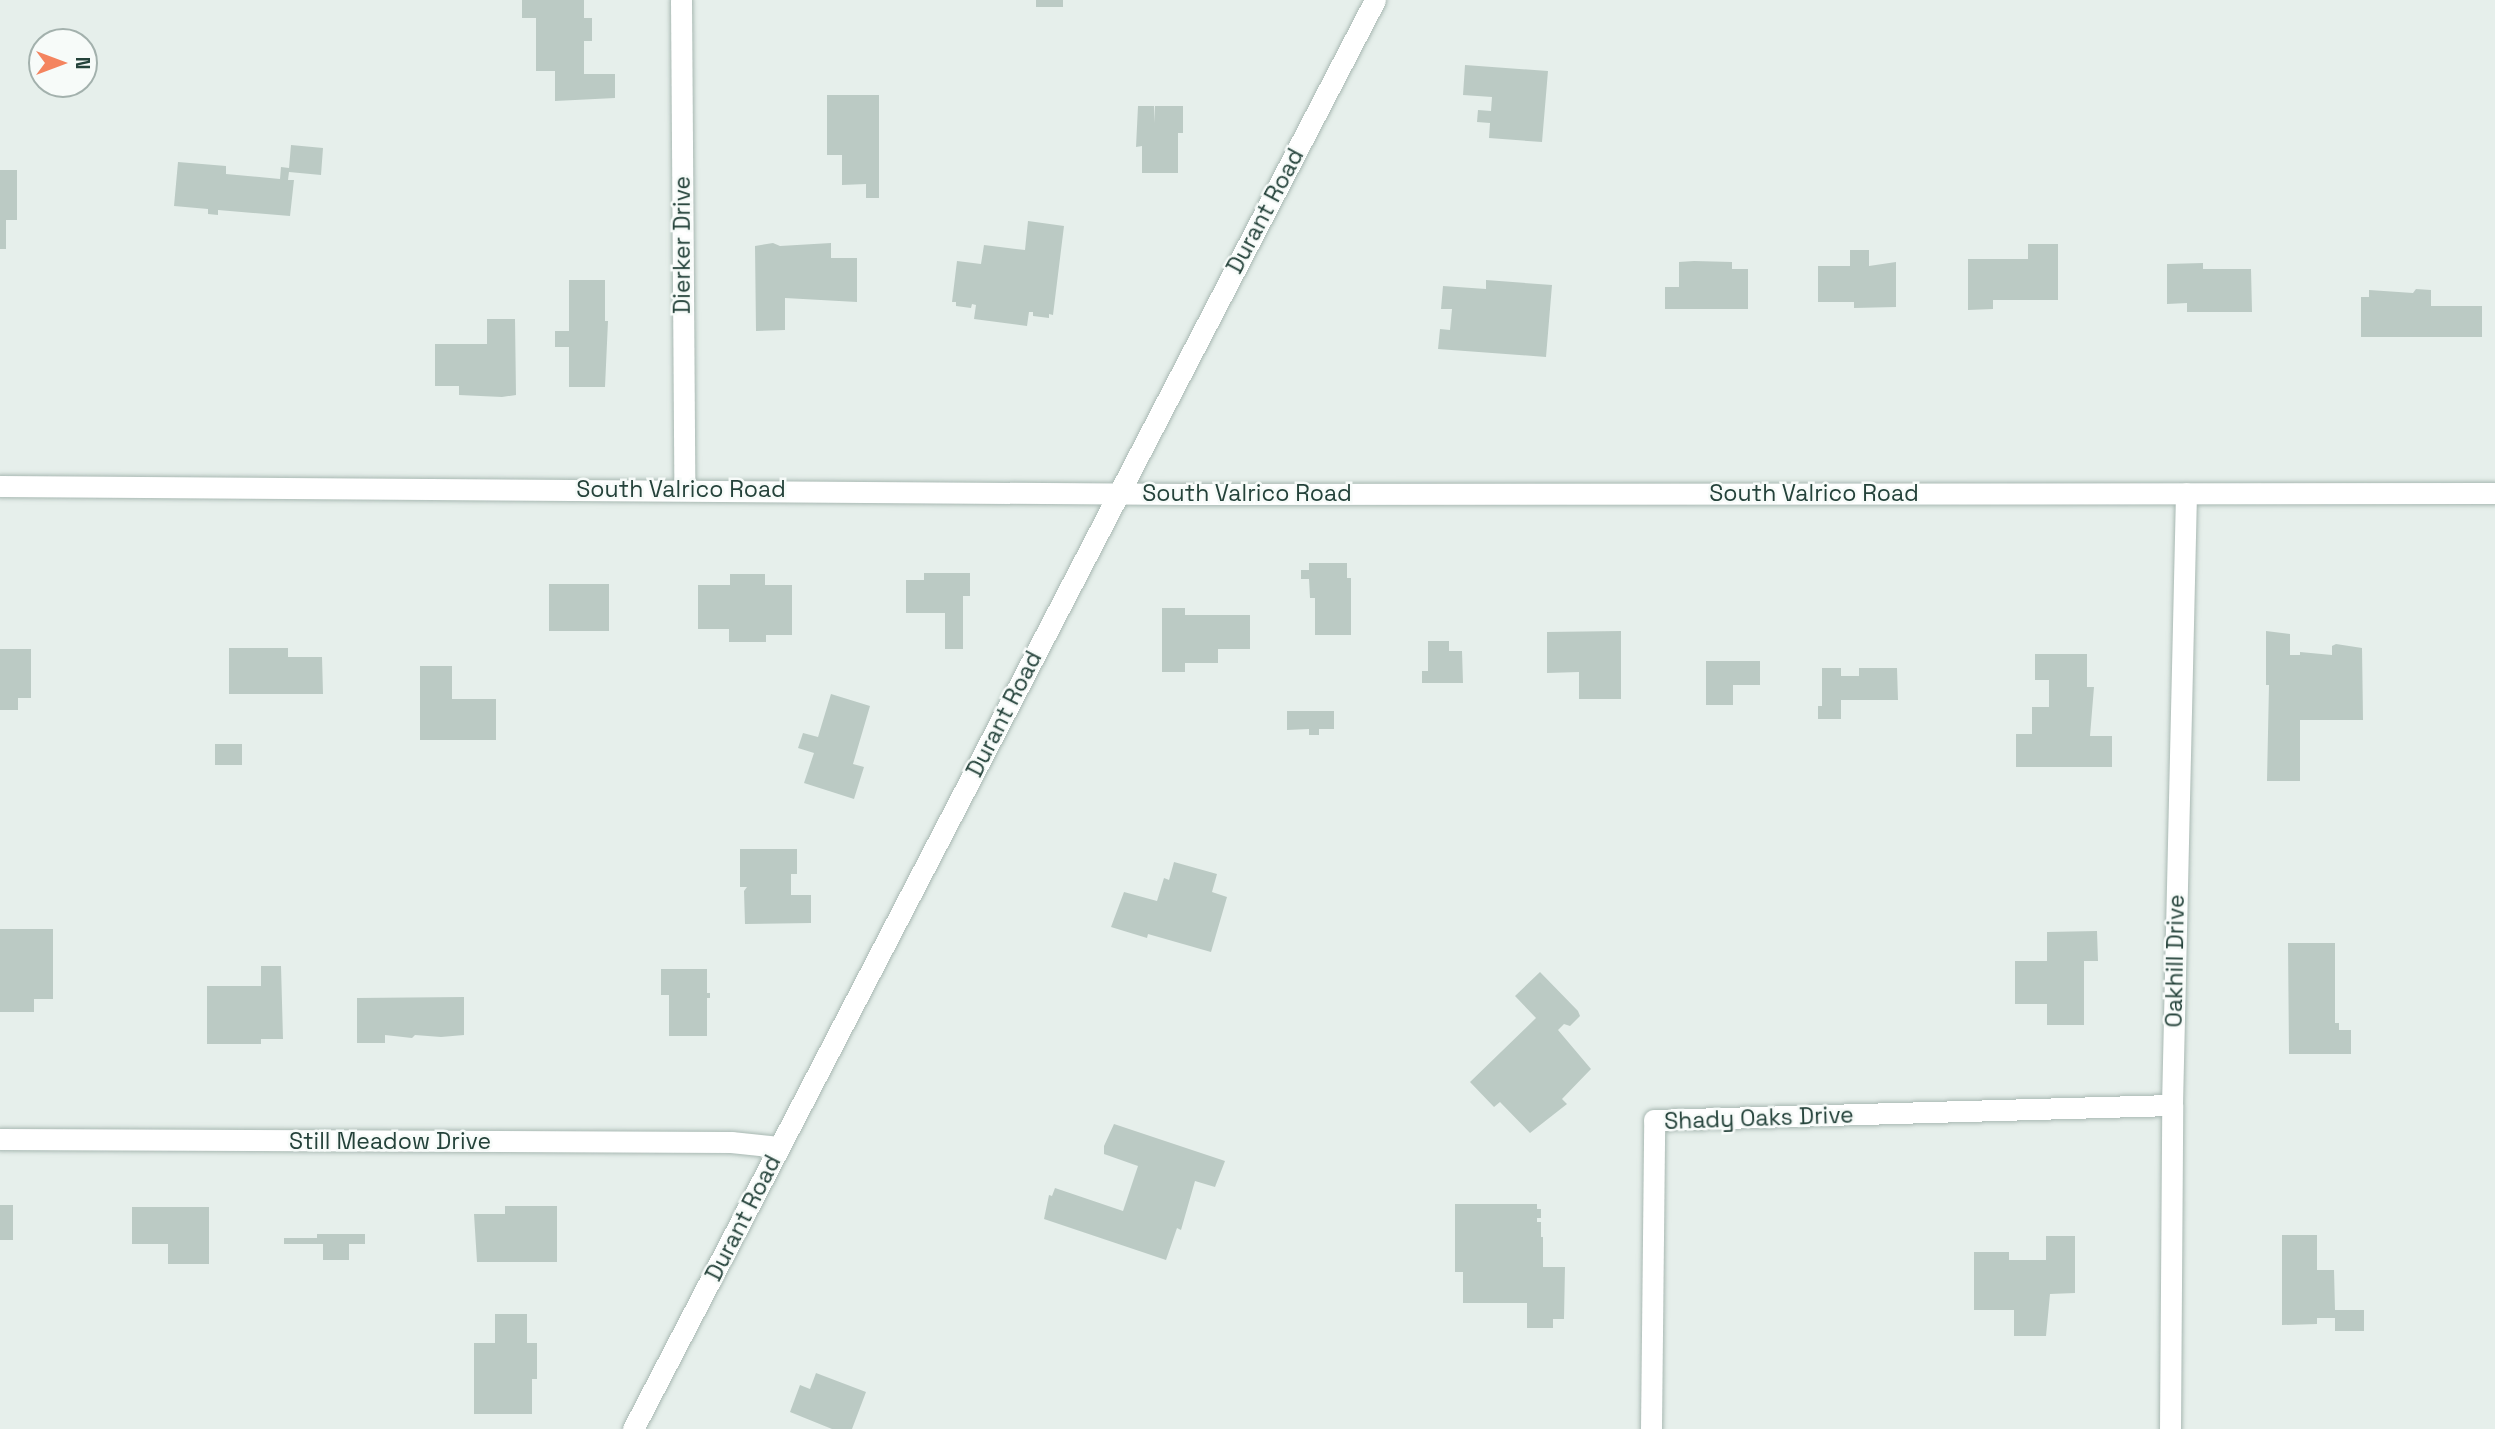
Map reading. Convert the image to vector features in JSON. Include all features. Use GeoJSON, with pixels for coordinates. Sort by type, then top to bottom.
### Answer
{"type":"FeatureCollection","features":[{"type":"Feature","properties":{"kind":"street","name":"Dierker Drive"},"geometry":{"type":"LineString","coordinates":[[681,0],[684,489]]}},
{"type":"Feature","properties":{"kind":"street","name":"Durant Road"},"geometry":{"type":"LineString","coordinates":[[633,1429],[1375,0]]}},
{"type":"Feature","properties":{"kind":"street","name":"South Valrico Road"},"geometry":{"type":"LineString","coordinates":[[0,486],[1119,492],[2495,493]]}},
{"type":"Feature","properties":{"kind":"street","name":"Oakhill Drive"},"geometry":{"type":"LineString","coordinates":[[2171,1429],[2172,1105],[2186,493]]}},
{"type":"Feature","properties":{"kind":"street","name":"Shady Oaks Drive"},"geometry":{"type":"LineString","coordinates":[[1651,1429],[1654,1120],[2172,1105]]}},
{"type":"Feature","properties":{"kind":"street","name":"Still Meadow Drive"},"geometry":{"type":"LineString","coordinates":[[0,1139],[718,1142],[779,1147]]}},
{"type":"Feature","properties":{"kind":"building"},"geometry":{"type":"Polygon","coordinates":[[[522,0],[584,0],[584,18],[592,18],[592,41],[584,41],[584,74],[615,74],[615,98],[555,101],[555,71],[536,71],[536,18],[522,18],[522,0]]]}},
{"type":"Feature","properties":{"kind":"building"},"geometry":{"type":"Polygon","coordinates":[[[1036,0],[1063,0],[1063,7],[1036,7],[1036,0]]]}},
{"type":"Feature","properties":{"kind":"building"},"geometry":{"type":"Polygon","coordinates":[[[1465,65],[1548,71],[1542,142],[1489,138],[1490,123],[1477,122],[1478,110],[1491,111],[1492,97],[1463,95],[1465,65]]]}},
{"type":"Feature","properties":{"kind":"building"},"geometry":{"type":"Polygon","coordinates":[[[827,95],[879,95],[879,198],[866,198],[866,184],[842,185],[842,155],[827,155],[827,95]]]}},
{"type":"Feature","properties":{"kind":"building"},"geometry":{"type":"Polygon","coordinates":[[[1138,106],[1154,106],[1154,123],[1155,106],[1183,106],[1183,133],[1178,133],[1178,173],[1142,173],[1142,146],[1136,147],[1138,106]]]}},
{"type":"Feature","properties":{"kind":"building"},"geometry":{"type":"Polygon","coordinates":[[[291,145],[323,148],[321,175],[289,172],[288,180],[294,180],[290,216],[218,210],[218,215],[208,214],[208,209],[174,206],[178,162],[226,166],[226,174],[280,179],[281,167],[289,168],[291,145]]]}},
{"type":"Feature","properties":{"kind":"building"},"geometry":{"type":"Polygon","coordinates":[[[0,170],[17,170],[17,220],[6,220],[6,249],[0,249],[0,170]]]}},
{"type":"Feature","properties":{"kind":"building"},"geometry":{"type":"Polygon","coordinates":[[[1028,221],[1064,226],[1053,315],[1049,314],[1049,318],[1033,316],[1033,312],[1029,312],[1027,326],[974,319],[976,305],[972,304],[971,308],[956,306],[956,302],[952,302],[957,261],[981,264],[984,245],[1025,250],[1028,221]]]}},
{"type":"Feature","properties":{"kind":"building"},"geometry":{"type":"Polygon","coordinates":[[[773,243],[780,246],[831,243],[831,258],[857,258],[857,302],[785,298],[785,330],[756,331],[755,246],[773,243]]]}},
{"type":"Feature","properties":{"kind":"building"},"geometry":{"type":"Polygon","coordinates":[[[2028,244],[2058,244],[2058,300],[1993,300],[1993,309],[1968,310],[1968,259],[2028,259],[2028,244]]]}},
{"type":"Feature","properties":{"kind":"building"},"geometry":{"type":"Polygon","coordinates":[[[1850,250],[1869,250],[1869,266],[1896,262],[1896,307],[1854,308],[1854,302],[1818,302],[1818,266],[1850,266],[1850,250]]]}},
{"type":"Feature","properties":{"kind":"building"},"geometry":{"type":"Polygon","coordinates":[[[1679,262],[1732,262],[1732,269],[1748,269],[1748,309],[1665,309],[1665,287],[1679,287],[1679,262]]]}},
{"type":"Feature","properties":{"kind":"building"},"geometry":{"type":"Polygon","coordinates":[[[2203,263],[2203,269],[2251,269],[2252,312],[2187,312],[2187,303],[2167,304],[2167,264],[2203,263]]]}},
{"type":"Feature","properties":{"kind":"building"},"geometry":{"type":"Polygon","coordinates":[[[569,280],[605,280],[605,321],[608,321],[605,387],[569,387],[569,347],[555,347],[555,331],[569,331],[569,280]]]}},
{"type":"Feature","properties":{"kind":"building"},"geometry":{"type":"Polygon","coordinates":[[[1486,280],[1552,285],[1546,357],[1438,349],[1440,329],[1450,330],[1452,309],[1441,309],[1443,286],[1486,289],[1486,280]]]}},
{"type":"Feature","properties":{"kind":"building"},"geometry":{"type":"Polygon","coordinates":[[[2416,289],[2431,290],[2431,306],[2482,306],[2482,337],[2361,337],[2361,297],[2369,297],[2369,290],[2413,293],[2416,289]]]}},
{"type":"Feature","properties":{"kind":"building"},"geometry":{"type":"Polygon","coordinates":[[[487,319],[515,319],[516,395],[459,395],[459,386],[435,386],[435,344],[487,344],[487,319]]]}},
{"type":"Feature","properties":{"kind":"building"},"geometry":{"type":"Polygon","coordinates":[[[1309,563],[1347,563],[1347,578],[1351,578],[1351,635],[1315,635],[1315,598],[1310,598],[1309,579],[1301,579],[1301,570],[1309,570],[1309,563]]]}},
{"type":"Feature","properties":{"kind":"building"},"geometry":{"type":"Polygon","coordinates":[[[924,573],[970,573],[970,596],[963,596],[963,649],[945,649],[945,613],[906,613],[906,580],[924,580],[924,573]]]}},
{"type":"Feature","properties":{"kind":"building"},"geometry":{"type":"Polygon","coordinates":[[[730,574],[765,574],[765,585],[792,585],[792,635],[766,635],[766,642],[729,642],[729,629],[698,629],[698,585],[730,585],[730,574]]]}},
{"type":"Feature","properties":{"kind":"building"},"geometry":{"type":"Polygon","coordinates":[[[549,584],[609,584],[609,631],[549,631],[549,584]]]}},
{"type":"Feature","properties":{"kind":"building"},"geometry":{"type":"Polygon","coordinates":[[[1162,608],[1185,608],[1185,615],[1250,615],[1250,649],[1218,649],[1218,663],[1185,663],[1185,672],[1162,672],[1162,608]]]}},
{"type":"Feature","properties":{"kind":"building"},"geometry":{"type":"Polygon","coordinates":[[[1621,631],[1621,699],[1579,699],[1579,672],[1547,673],[1547,632],[1621,631]]]}},
{"type":"Feature","properties":{"kind":"building"},"geometry":{"type":"Polygon","coordinates":[[[2266,631],[2290,634],[2290,655],[2300,655],[2300,652],[2332,655],[2332,646],[2336,644],[2362,648],[2363,720],[2300,720],[2300,781],[2267,781],[2269,685],[2266,685],[2266,631]]]}},
{"type":"Feature","properties":{"kind":"building"},"geometry":{"type":"Polygon","coordinates":[[[1428,641],[1449,641],[1449,651],[1462,651],[1463,683],[1422,683],[1422,671],[1428,671],[1428,641]]]}},
{"type":"Feature","properties":{"kind":"building"},"geometry":{"type":"Polygon","coordinates":[[[229,648],[288,648],[288,657],[322,657],[323,694],[229,694],[229,648]]]}},
{"type":"Feature","properties":{"kind":"building"},"geometry":{"type":"Polygon","coordinates":[[[0,649],[31,649],[31,698],[18,698],[18,710],[0,710],[0,649]]]}},
{"type":"Feature","properties":{"kind":"building"},"geometry":{"type":"Polygon","coordinates":[[[2035,654],[2087,654],[2087,687],[2094,687],[2090,736],[2112,736],[2112,767],[2016,767],[2016,734],[2032,734],[2032,707],[2049,707],[2049,680],[2035,680],[2035,654]]]}},
{"type":"Feature","properties":{"kind":"building"},"geometry":{"type":"Polygon","coordinates":[[[1706,661],[1760,661],[1760,685],[1733,685],[1733,705],[1706,705],[1706,661]]]}},
{"type":"Feature","properties":{"kind":"building"},"geometry":{"type":"Polygon","coordinates":[[[420,666],[452,666],[452,699],[496,699],[496,740],[420,740],[420,666]]]}},
{"type":"Feature","properties":{"kind":"building"},"geometry":{"type":"Polygon","coordinates":[[[1822,668],[1841,668],[1841,676],[1859,676],[1859,668],[1897,668],[1898,700],[1841,700],[1841,719],[1818,719],[1818,706],[1822,706],[1822,668]]]}},
{"type":"Feature","properties":{"kind":"building"},"geometry":{"type":"Polygon","coordinates":[[[831,694],[870,706],[853,764],[864,767],[854,799],[804,783],[814,753],[798,748],[803,733],[818,737],[831,694]]]}},
{"type":"Feature","properties":{"kind":"building"},"geometry":{"type":"Polygon","coordinates":[[[1287,711],[1334,711],[1334,729],[1319,729],[1319,735],[1309,735],[1309,729],[1287,730],[1287,711]]]}},
{"type":"Feature","properties":{"kind":"building"},"geometry":{"type":"Polygon","coordinates":[[[215,744],[242,744],[242,765],[215,765],[215,744]]]}},
{"type":"Feature","properties":{"kind":"building"},"geometry":{"type":"Polygon","coordinates":[[[740,849],[797,849],[797,874],[791,874],[791,895],[811,895],[811,923],[745,924],[744,891],[747,887],[740,887],[740,849]]]}},
{"type":"Feature","properties":{"kind":"building"},"geometry":{"type":"Polygon","coordinates":[[[1174,862],[1217,874],[1212,892],[1227,897],[1211,952],[1148,934],[1147,938],[1111,927],[1124,892],[1157,901],[1164,878],[1169,880],[1174,862]]]}},
{"type":"Feature","properties":{"kind":"building"},"geometry":{"type":"Polygon","coordinates":[[[0,929],[53,929],[53,999],[34,999],[34,1012],[0,1012],[0,929]]]}},
{"type":"Feature","properties":{"kind":"building"},"geometry":{"type":"Polygon","coordinates":[[[2097,931],[2098,961],[2084,961],[2084,1025],[2047,1025],[2047,1004],[2015,1004],[2015,961],[2047,961],[2047,932],[2097,931]]]}},
{"type":"Feature","properties":{"kind":"building"},"geometry":{"type":"Polygon","coordinates":[[[2288,943],[2335,943],[2335,1023],[2339,1023],[2339,1030],[2351,1030],[2351,1054],[2289,1054],[2288,943]]]}},
{"type":"Feature","properties":{"kind":"building"},"geometry":{"type":"Polygon","coordinates":[[[261,966],[281,966],[283,1039],[261,1039],[261,1044],[207,1044],[207,986],[261,986],[261,966]]]}},
{"type":"Feature","properties":{"kind":"building"},"geometry":{"type":"Polygon","coordinates":[[[661,969],[707,969],[707,993],[710,993],[710,998],[707,998],[707,1036],[669,1036],[669,995],[661,995],[661,969]]]}},
{"type":"Feature","properties":{"kind":"building"},"geometry":{"type":"Polygon","coordinates":[[[1540,972],[1578,1011],[1580,1016],[1570,1026],[1564,1024],[1558,1030],[1591,1069],[1562,1099],[1567,1104],[1530,1133],[1500,1102],[1494,1107],[1470,1082],[1536,1018],[1515,996],[1540,972]]]}},
{"type":"Feature","properties":{"kind":"building"},"geometry":{"type":"Polygon","coordinates":[[[464,997],[464,1035],[415,1035],[412,1038],[385,1035],[385,1043],[357,1043],[357,998],[464,997]]]}},
{"type":"Feature","properties":{"kind":"building"},"geometry":{"type":"Polygon","coordinates":[[[1114,1124],[1225,1161],[1215,1187],[1195,1181],[1181,1230],[1177,1228],[1166,1260],[1044,1219],[1049,1195],[1052,1196],[1055,1188],[1123,1211],[1138,1166],[1104,1154],[1104,1146],[1114,1124]]]}},
{"type":"Feature","properties":{"kind":"building"},"geometry":{"type":"Polygon","coordinates":[[[1455,1204],[1537,1204],[1537,1209],[1541,1209],[1541,1218],[1537,1218],[1537,1222],[1541,1222],[1543,1237],[1543,1267],[1565,1267],[1564,1319],[1553,1319],[1553,1328],[1527,1328],[1527,1303],[1463,1303],[1463,1272],[1455,1272],[1455,1204]]]}},
{"type":"Feature","properties":{"kind":"building"},"geometry":{"type":"Polygon","coordinates":[[[0,1205],[13,1205],[13,1240],[0,1240],[0,1205]]]}},
{"type":"Feature","properties":{"kind":"building"},"geometry":{"type":"Polygon","coordinates":[[[505,1206],[557,1206],[557,1262],[477,1262],[474,1214],[505,1214],[505,1206]]]}},
{"type":"Feature","properties":{"kind":"building"},"geometry":{"type":"Polygon","coordinates":[[[132,1207],[209,1207],[209,1264],[168,1264],[168,1244],[132,1244],[132,1207]]]}},
{"type":"Feature","properties":{"kind":"building"},"geometry":{"type":"Polygon","coordinates":[[[317,1234],[365,1234],[365,1244],[349,1244],[349,1260],[323,1260],[323,1244],[284,1244],[284,1238],[317,1238],[317,1234]]]}},
{"type":"Feature","properties":{"kind":"building"},"geometry":{"type":"Polygon","coordinates":[[[2282,1235],[2317,1235],[2317,1270],[2334,1270],[2335,1310],[2364,1310],[2364,1331],[2335,1331],[2335,1318],[2317,1318],[2317,1324],[2282,1325],[2282,1235]]]}},
{"type":"Feature","properties":{"kind":"building"},"geometry":{"type":"Polygon","coordinates":[[[2046,1236],[2075,1236],[2075,1293],[2050,1294],[2046,1336],[2014,1336],[2014,1310],[1974,1310],[1974,1252],[2009,1252],[2009,1260],[2046,1260],[2046,1236]]]}},
{"type":"Feature","properties":{"kind":"building"},"geometry":{"type":"Polygon","coordinates":[[[495,1314],[527,1314],[527,1343],[537,1343],[537,1379],[532,1379],[532,1414],[474,1414],[474,1343],[495,1343],[495,1314]]]}},
{"type":"Feature","properties":{"kind":"building"},"geometry":{"type":"Polygon","coordinates":[[[816,1373],[866,1392],[852,1429],[832,1429],[790,1412],[800,1385],[810,1389],[816,1373]]]}}]}
